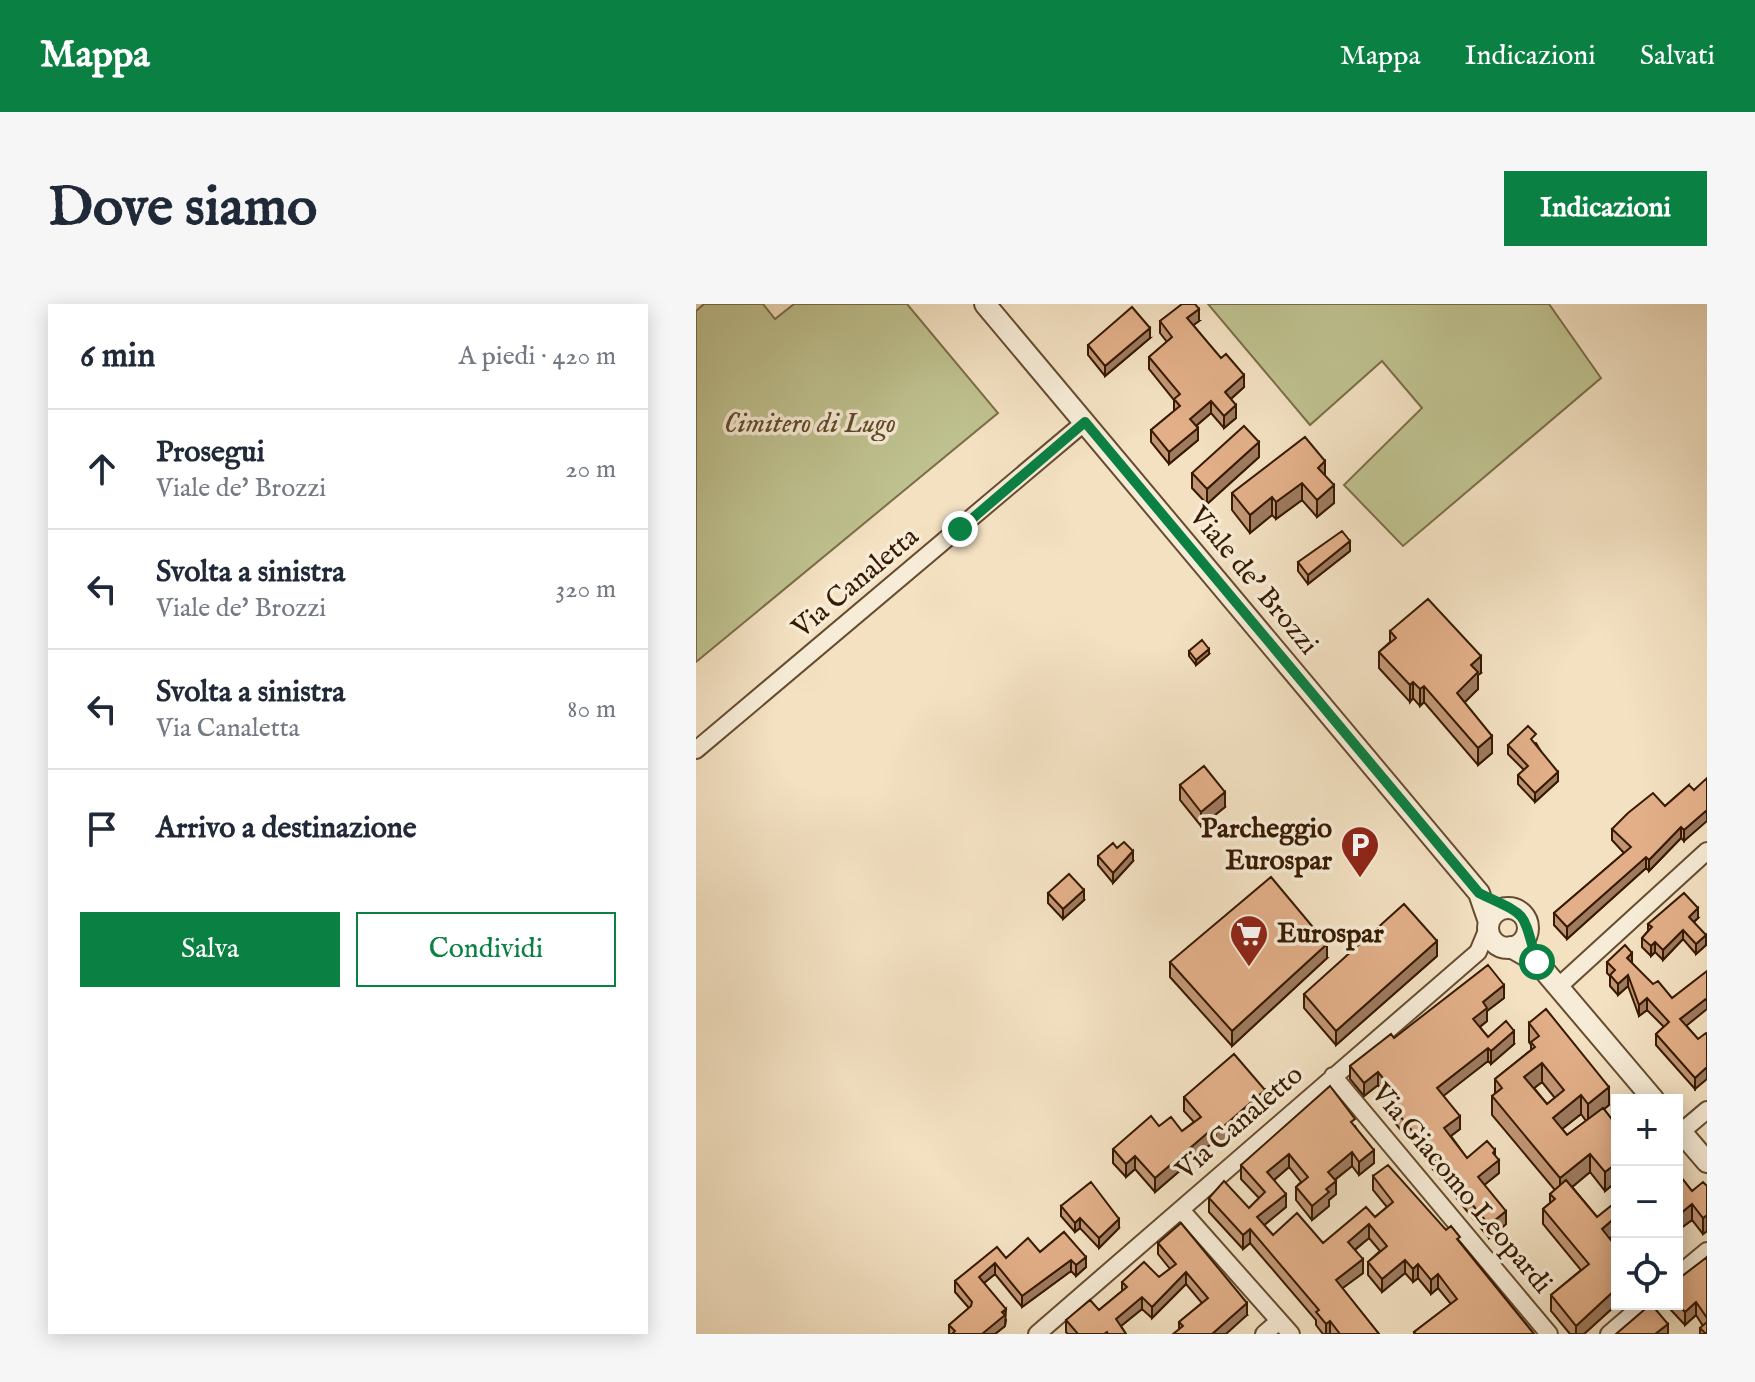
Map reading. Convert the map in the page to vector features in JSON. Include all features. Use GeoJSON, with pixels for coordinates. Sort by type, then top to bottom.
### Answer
{"type":"FeatureCollection","features":[{"type":"Feature","properties":{"kind":"street","name":"Viale de' Brozzi"},"geometry":{"type":"LineString","coordinates":[[985,304],[1479,893],[1492,941],[1537,962],[1649,1094]]}},
{"type":"Feature","properties":{"kind":"street","name":"Via Canaletta"},"geometry":{"type":"LineString","coordinates":[[696,750],[1085,422]]}},
{"type":"Feature","properties":{"kind":"street"},"geometry":{"type":"LineString","coordinates":[[1558,987],[1707,851]]}},
{"type":"Feature","properties":{"kind":"street","name":"Viale de' Brozzi"},"geometry":{"type":"LineString","coordinates":[[1479,893],[1521,912],[1537,962]]}},
{"type":"Feature","properties":{"kind":"street"},"geometry":{"type":"LineString","coordinates":[[1488,925],[1496,911],[1509,907]]}},
{"type":"Feature","properties":{"kind":"street","name":"Via Canaletto"},"geometry":{"type":"LineString","coordinates":[[1037,1334],[1478,952],[1488,925]]}},
{"type":"Feature","properties":{"kind":"street"},"geometry":{"type":"LineString","coordinates":[[1507,947],[1522,941],[1528,930]]}},
{"type":"Feature","properties":{"kind":"street","name":"Via Canaletto"},"geometry":{"type":"LineString","coordinates":[[1478,952],[1507,947]]}},
{"type":"Feature","properties":{"kind":"street","name":"Via Giacomo Leopardi"},"geometry":{"type":"LineString","coordinates":[[1333,1076],[1549,1334]]}},
{"type":"Feature","properties":{"kind":"street"},"geometry":{"type":"LineString","coordinates":[[1683,1127],[1707,1110]]}},
{"type":"Feature","properties":{"kind":"street"},"geometry":{"type":"LineString","coordinates":[[1683,1135],[1707,1162]]}},
{"type":"Feature","properties":{"kind":"street"},"geometry":{"type":"LineString","coordinates":[[1181,1210],[1285,1328],[1264,1334]]}},
{"type":"Feature","properties":{"kind":"street"},"geometry":{"type":"LineString","coordinates":[[1683,1271],[1707,1251]]}},
{"type":"Feature","properties":{"kind":"street"},"geometry":{"type":"LineString","coordinates":[[1609,1334],[1637,1310]]}},
{"type":"Feature","properties":{"kind":"green space","name":"Cimitero di Lugo"},"geometry":{"type":"Polygon","coordinates":[[[704,304],[763,304],[775,319],[794,304],[907,304],[998,413],[696,662],[696,311],[704,304]]]}},
{"type":"Feature","properties":{"kind":"green space"},"geometry":{"type":"Polygon","coordinates":[[[1208,304],[1549,304],[1601,378],[1403,546],[1344,485],[1422,408],[1382,361],[1310,425],[1208,304]]]}},
{"type":"Feature","properties":{"kind":"building"},"geometry":{"type":"Polygon","coordinates":[[[1182,304],[1195,304],[1199,309],[1187,318],[1221,358],[1226,354],[1244,375],[1225,392],[1236,405],[1224,416],[1211,401],[1190,419],[1198,428],[1169,452],[1151,430],[1180,406],[1174,399],[1180,394],[1149,357],[1172,337],[1160,321],[1182,304]]]}},
{"type":"Feature","properties":{"kind":"building"},"geometry":{"type":"Polygon","coordinates":[[[1132,307],[1150,328],[1105,366],[1088,345],[1132,307]]]}},
{"type":"Feature","properties":{"kind":"building"},"geometry":{"type":"Polygon","coordinates":[[[1244,426],[1259,442],[1207,489],[1192,473],[1244,426]]]}},
{"type":"Feature","properties":{"kind":"building"},"geometry":{"type":"Polygon","coordinates":[[[1305,437],[1325,461],[1318,468],[1334,485],[1317,500],[1302,483],[1276,502],[1272,497],[1250,515],[1232,493],[1305,437]]]}},
{"type":"Feature","properties":{"kind":"building"},"geometry":{"type":"Polygon","coordinates":[[[1342,531],[1350,541],[1308,575],[1298,562],[1342,531]]]}},
{"type":"Feature","properties":{"kind":"building"},"geometry":{"type":"Polygon","coordinates":[[[1428,599],[1481,656],[1471,665],[1478,672],[1457,693],[1492,736],[1478,748],[1424,686],[1420,689],[1413,682],[1410,685],[1379,652],[1396,638],[1390,631],[1428,599]]]}},
{"type":"Feature","properties":{"kind":"building"},"geometry":{"type":"Polygon","coordinates":[[[1202,640],[1209,649],[1196,660],[1189,651],[1202,640]]]}},
{"type":"Feature","properties":{"kind":"building"},"geometry":{"type":"Polygon","coordinates":[[[1528,726],[1536,734],[1531,739],[1558,772],[1535,793],[1518,775],[1528,766],[1508,745],[1528,726]]]}},
{"type":"Feature","properties":{"kind":"building"},"geometry":{"type":"Polygon","coordinates":[[[1204,766],[1225,792],[1201,812],[1180,785],[1204,766]]]}},
{"type":"Feature","properties":{"kind":"building"},"geometry":{"type":"Polygon","coordinates":[[[1707,778],[1707,810],[1684,830],[1681,827],[1649,860],[1646,857],[1567,927],[1554,913],[1631,847],[1612,829],[1653,793],[1665,806],[1689,785],[1694,790],[1707,778]]]}},
{"type":"Feature","properties":{"kind":"building"},"geometry":{"type":"Polygon","coordinates":[[[1124,842],[1133,851],[1113,873],[1098,856],[1113,843],[1117,848],[1124,842]]]}},
{"type":"Feature","properties":{"kind":"building"},"geometry":{"type":"Polygon","coordinates":[[[1069,874],[1084,890],[1063,909],[1048,893],[1069,874]]]}},
{"type":"Feature","properties":{"kind":"building"},"geometry":{"type":"Polygon","coordinates":[[[1271,877],[1327,944],[1232,1031],[1170,962],[1271,877]]]}},
{"type":"Feature","properties":{"kind":"building"},"geometry":{"type":"Polygon","coordinates":[[[1684,893],[1698,908],[1689,917],[1706,935],[1696,944],[1683,930],[1663,950],[1655,942],[1651,946],[1642,938],[1652,927],[1648,924],[1684,893]]]}},
{"type":"Feature","properties":{"kind":"building"},"geometry":{"type":"Polygon","coordinates":[[[1404,904],[1437,941],[1336,1031],[1304,994],[1404,904]]]}},
{"type":"Feature","properties":{"kind":"building"},"geometry":{"type":"Polygon","coordinates":[[[1625,945],[1632,953],[1627,958],[1653,984],[1658,981],[1672,998],[1707,971],[1707,998],[1680,1019],[1698,1039],[1707,1034],[1707,1067],[1695,1078],[1656,1034],[1669,1022],[1647,998],[1639,1005],[1628,975],[1618,984],[1610,975],[1615,970],[1607,962],[1625,945]]]}},
{"type":"Feature","properties":{"kind":"building"},"geometry":{"type":"Polygon","coordinates":[[[1488,965],[1504,985],[1483,1002],[1487,1008],[1473,1019],[1488,1037],[1506,1021],[1514,1031],[1437,1088],[1460,1116],[1444,1128],[1467,1158],[1487,1141],[1499,1160],[1478,1177],[1506,1211],[1489,1225],[1391,1105],[1399,1098],[1378,1072],[1364,1083],[1350,1066],[1391,1034],[1394,1038],[1488,965]]]}},
{"type":"Feature","properties":{"kind":"building"},"geometry":{"type":"Polygon","coordinates":[[[1546,1009],[1609,1087],[1588,1104],[1581,1095],[1553,1118],[1567,1135],[1603,1108],[1611,1118],[1611,1168],[1605,1172],[1590,1154],[1560,1178],[1492,1096],[1502,1088],[1495,1079],[1535,1047],[1531,1042],[1539,1036],[1529,1023],[1546,1009]],[[1542,1063],[1524,1077],[1547,1104],[1564,1090],[1542,1063]]]}},
{"type":"Feature","properties":{"kind":"building"},"geometry":{"type":"Polygon","coordinates":[[[1234,1054],[1265,1090],[1216,1133],[1212,1129],[1155,1178],[1135,1156],[1126,1164],[1113,1149],[1151,1116],[1159,1126],[1171,1117],[1182,1131],[1201,1117],[1184,1097],[1234,1054]]]}},
{"type":"Feature","properties":{"kind":"building"},"geometry":{"type":"Polygon","coordinates":[[[1330,1086],[1355,1119],[1351,1122],[1374,1150],[1359,1162],[1352,1152],[1328,1172],[1336,1181],[1326,1189],[1329,1192],[1312,1206],[1296,1187],[1308,1177],[1289,1154],[1267,1172],[1286,1194],[1257,1217],[1273,1235],[1297,1213],[1323,1243],[1366,1207],[1375,1217],[1393,1202],[1373,1176],[1388,1165],[1446,1230],[1451,1226],[1460,1237],[1457,1239],[1534,1334],[1416,1334],[1414,1332],[1457,1299],[1438,1274],[1431,1280],[1418,1264],[1413,1269],[1405,1260],[1382,1279],[1368,1262],[1387,1246],[1369,1224],[1348,1242],[1363,1259],[1336,1280],[1379,1334],[1340,1334],[1330,1321],[1326,1324],[1316,1312],[1319,1310],[1250,1229],[1243,1235],[1209,1198],[1224,1181],[1249,1208],[1265,1192],[1241,1165],[1330,1086]]]}},
{"type":"Feature","properties":{"kind":"building"},"geometry":{"type":"Polygon","coordinates":[[[1566,1180],[1597,1217],[1611,1206],[1611,1221],[1602,1229],[1611,1240],[1611,1294],[1576,1326],[1551,1295],[1589,1264],[1543,1209],[1555,1199],[1550,1194],[1566,1180]]]}},
{"type":"Feature","properties":{"kind":"building"},"geometry":{"type":"Polygon","coordinates":[[[1683,1180],[1692,1191],[1703,1182],[1707,1186],[1707,1215],[1703,1218],[1692,1204],[1683,1211],[1683,1180]]]}},
{"type":"Feature","properties":{"kind":"building"},"geometry":{"type":"Polygon","coordinates":[[[1091,1182],[1119,1219],[1099,1238],[1080,1218],[1075,1223],[1061,1206],[1091,1182]]]}},
{"type":"Feature","properties":{"kind":"building"},"geometry":{"type":"Polygon","coordinates":[[[1181,1223],[1247,1303],[1212,1334],[1173,1334],[1183,1326],[1179,1322],[1208,1298],[1186,1272],[1152,1307],[1142,1297],[1116,1319],[1126,1334],[1078,1334],[1066,1320],[1090,1300],[1099,1310],[1127,1287],[1122,1282],[1144,1262],[1159,1277],[1176,1264],[1158,1243],[1181,1223]]]}},
{"type":"Feature","properties":{"kind":"building"},"geometry":{"type":"Polygon","coordinates":[[[1064,1232],[1086,1257],[1076,1265],[1071,1260],[1022,1296],[995,1263],[979,1277],[1006,1309],[1002,1312],[1005,1315],[982,1334],[952,1334],[955,1331],[949,1325],[972,1302],[955,1281],[997,1247],[1006,1258],[1028,1238],[1040,1252],[1064,1232]]]}},
{"type":"Feature","properties":{"kind":"building"},"geometry":{"type":"Polygon","coordinates":[[[1707,1257],[1707,1318],[1696,1302],[1685,1312],[1683,1310],[1683,1275],[1707,1257]]]}},
{"type":"Feature","properties":{"kind":"building"},"geometry":{"type":"Polygon","coordinates":[[[1644,1310],[1656,1310],[1668,1324],[1655,1334],[1616,1334],[1644,1310]]]}},
{"type":"Feature","properties":{"kind":"building"},"geometry":{"type":"Polygon","coordinates":[[[1707,1322],[1707,1334],[1706,1334],[1700,1328],[1707,1322]]]}},
{"type":"Feature","properties":{"kind":"place","name":"Parcheggio Eurospar"},"geometry":{"type":"Point","coordinates":[1360,879]}},
{"type":"Feature","properties":{"kind":"place","name":"Eurospar"},"geometry":{"type":"Point","coordinates":[1249,968]}},
{"type":"Feature","properties":{"kind":"route"},"geometry":{"type":"LineString","coordinates":[[960,529],[1085,422],[1479,893],[1521,912],[1537,962]]}}]}
